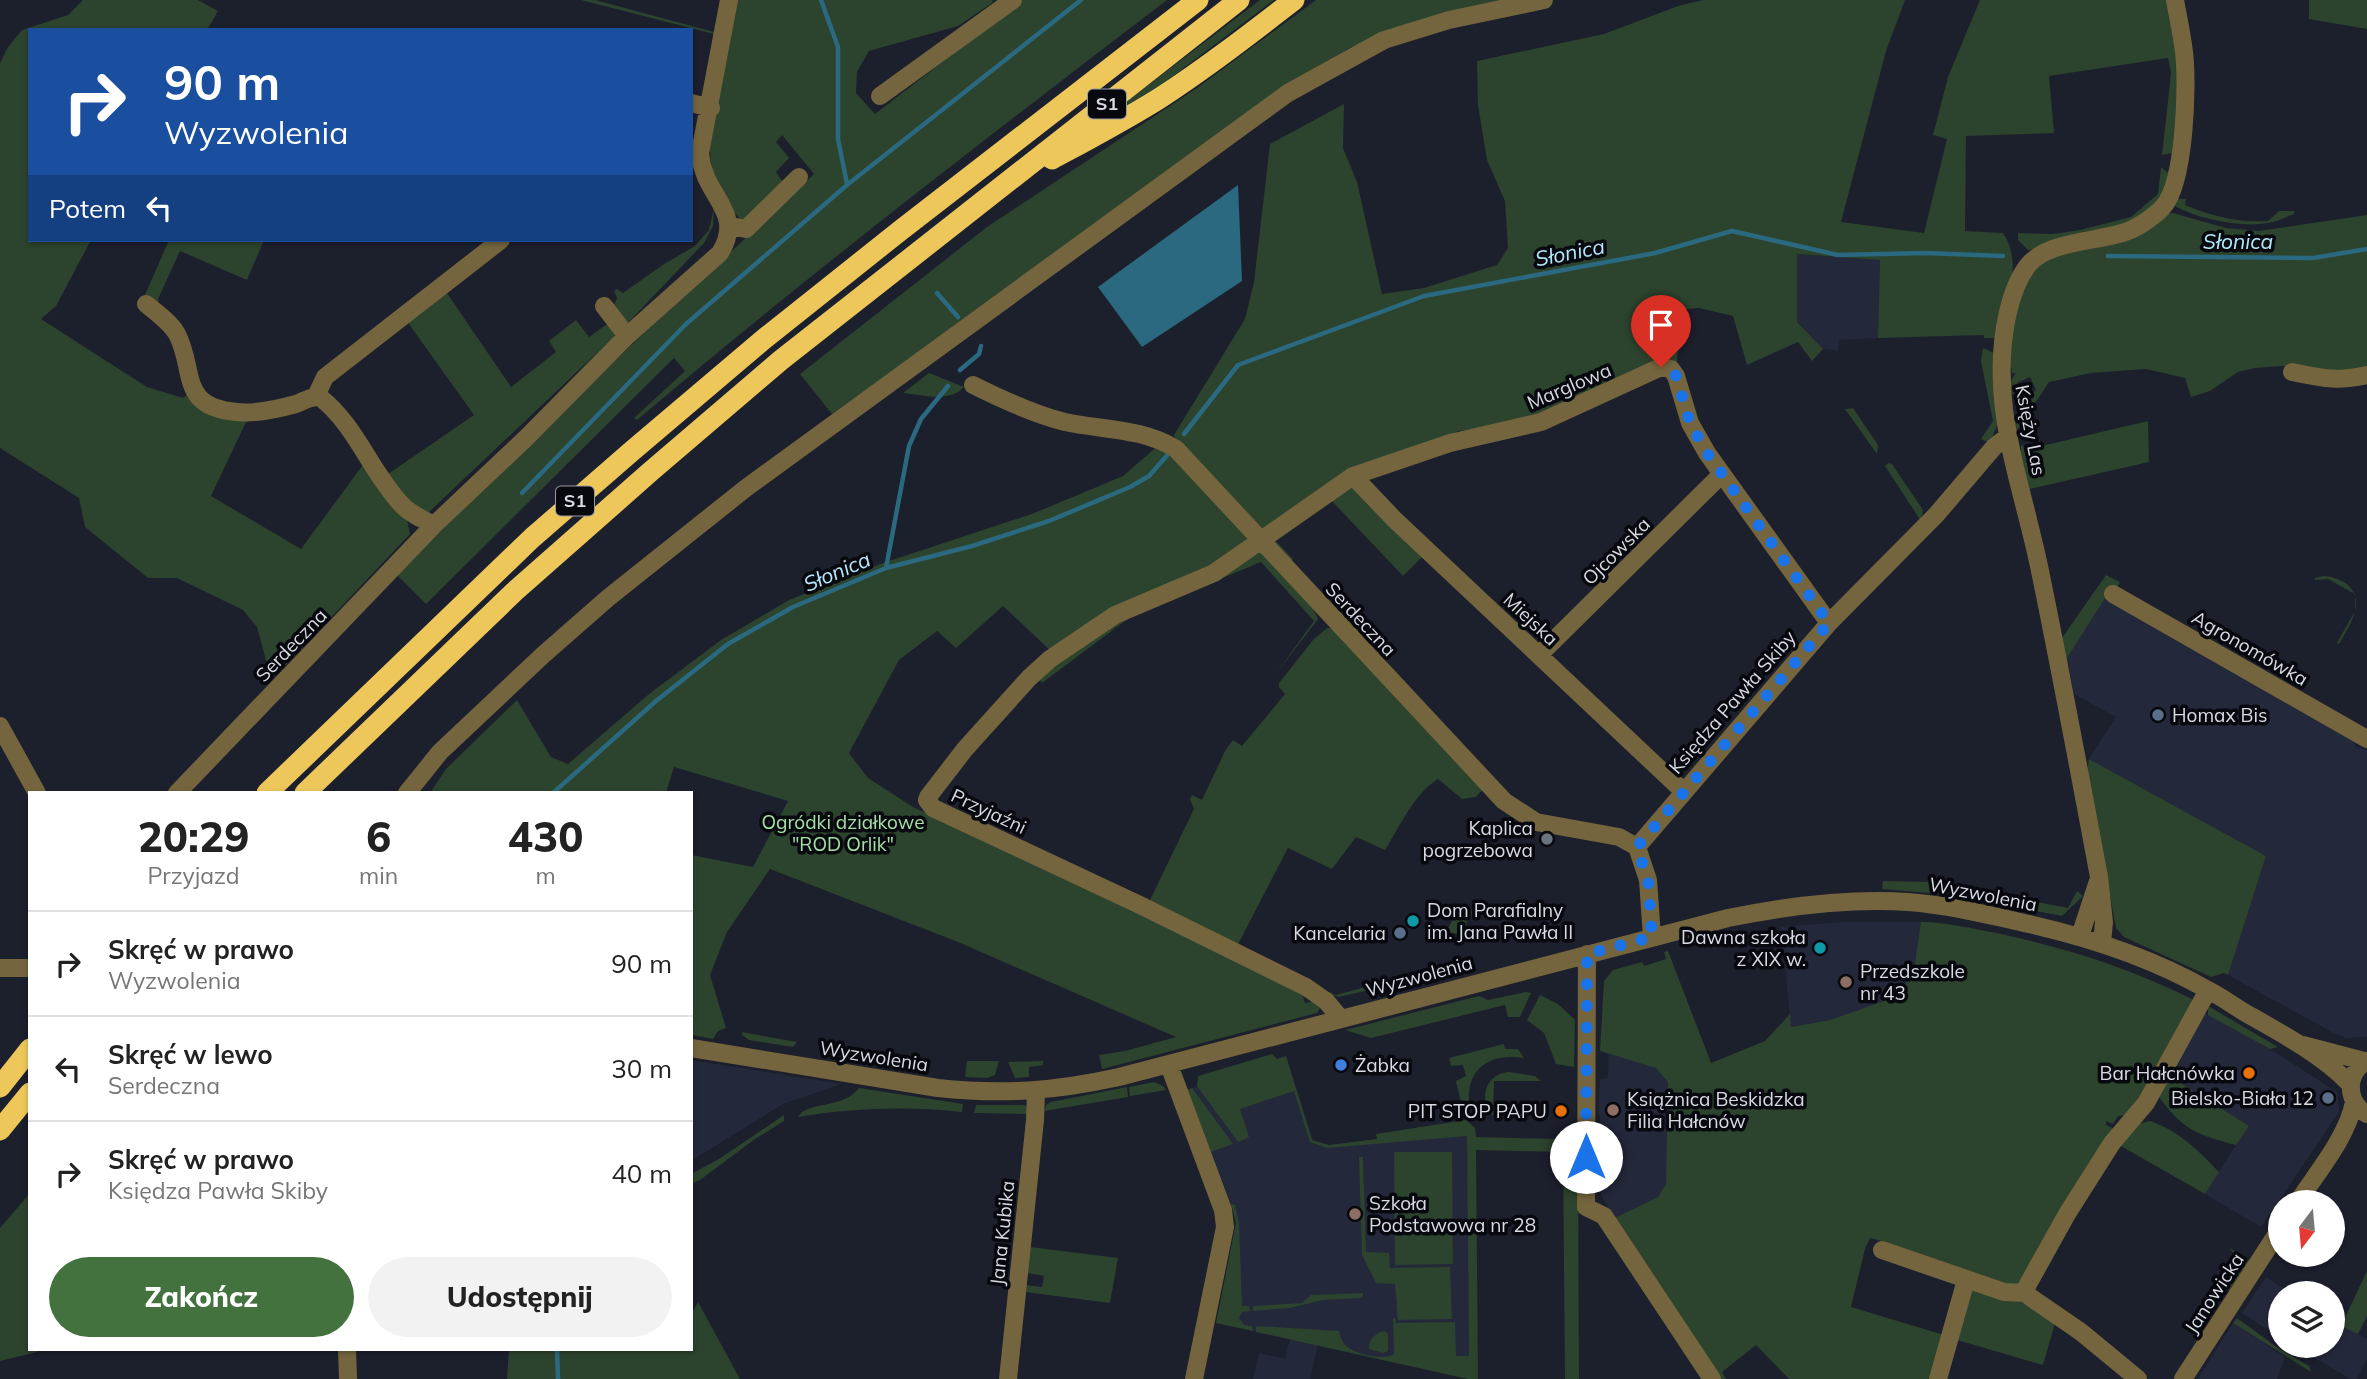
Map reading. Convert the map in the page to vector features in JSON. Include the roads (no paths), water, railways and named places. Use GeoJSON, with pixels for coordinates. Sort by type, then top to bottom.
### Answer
{"type":"FeatureCollection","features":[{"type":"Feature","properties":{"kind":"highway","name":"S1"},"geometry":{"type":"LineString","coordinates":[[269,791],[532,538],[632,451],[764,339],[890,238],[1198,0]]}},
{"type":"Feature","properties":{"kind":"highway","name":"S1"},"geometry":{"type":"LineString","coordinates":[[307,791],[514,592],[781,360],[1239,0]]}},
{"type":"Feature","properties":{"kind":"highway"},"geometry":{"type":"LineString","coordinates":[[1001,186],[1117,124],[1162,96],[1240,42],[1294,0]]}},
{"type":"Feature","properties":{"kind":"highway"},"geometry":{"type":"LineString","coordinates":[[0,1087],[28,1052]]}},
{"type":"Feature","properties":{"kind":"highway"},"geometry":{"type":"LineString","coordinates":[[0,1130],[28,1095]]}},
{"type":"Feature","properties":{"kind":"street"},"geometry":{"type":"LineString","coordinates":[[729,0],[711,108],[696,167],[724,207],[731,226],[746,229],[799,177]]}},
{"type":"Feature","properties":{"kind":"street"},"geometry":{"type":"LineString","coordinates":[[880,96],[1013,0]]}},
{"type":"Feature","properties":{"kind":"street"},"geometry":{"type":"LineString","coordinates":[[409,791],[440,751],[543,655],[608,598],[746,488],[1288,93],[1384,40],[1448,20],[1544,0]]}},
{"type":"Feature","properties":{"kind":"street","name":"Księży Las"},"geometry":{"type":"LineString","coordinates":[[2102,943],[2104,922],[2099,877],[2042,578],[2002,406],[2001,361],[2013,293],[2031,261],[2055,249],[2129,231],[2163,208],[2174,188],[2180,155],[2185,78],[2175,0]]}},
{"type":"Feature","properties":{"kind":"street"},"geometry":{"type":"LineString","coordinates":[[693,104],[711,108]]}},
{"type":"Feature","properties":{"kind":"street","name":"Serdeczna"},"geometry":{"type":"LineString","coordinates":[[179,791],[433,525],[526,438],[627,337],[720,253],[728,241],[731,226]]}},
{"type":"Feature","properties":{"kind":"street"},"geometry":{"type":"LineString","coordinates":[[146,304],[176,332],[191,385],[201,400],[225,411],[247,413],[294,404],[316,396],[325,377],[497,242]]}},
{"type":"Feature","properties":{"kind":"street"},"geometry":{"type":"LineString","coordinates":[[604,306],[627,337]]}},
{"type":"Feature","properties":{"kind":"street","name":"Marglowa"},"geometry":{"type":"LineString","coordinates":[[1353,476],[1450,443],[1541,422],[1661,367],[1671,369],[1676,376],[1690,423],[1721,475],[1829,623]]}},
{"type":"Feature","properties":{"kind":"street"},"geometry":{"type":"LineString","coordinates":[[2292,372],[2335,380],[2367,374]]}},
{"type":"Feature","properties":{"kind":"street","name":"Serdeczna"},"geometry":{"type":"LineString","coordinates":[[973,386],[1050,418],[1144,435],[1166,442],[1189,461],[1504,802],[1536,822],[1619,837],[1637,847]]}},
{"type":"Feature","properties":{"kind":"street"},"geometry":{"type":"LineString","coordinates":[[316,396],[327,402],[401,504],[433,525]]}},
{"type":"Feature","properties":{"kind":"street","name":"Księdza Pawła Skiby"},"geometry":{"type":"LineString","coordinates":[[1637,847],[1829,623],[1936,515],[1994,447],[2008,436]]}},
{"type":"Feature","properties":{"kind":"street","name":"Ojcowska"},"geometry":{"type":"LineString","coordinates":[[1539,655],[1721,475]]}},
{"type":"Feature","properties":{"kind":"street"},"geometry":{"type":"LineString","coordinates":[[1260,540],[1353,476]]}},
{"type":"Feature","properties":{"kind":"street","name":"Miejska"},"geometry":{"type":"LineString","coordinates":[[1353,476],[1394,519],[1683,791]]}},
{"type":"Feature","properties":{"kind":"street","name":"Przyjaźni"},"geometry":{"type":"LineString","coordinates":[[1260,540],[1213,573],[1115,615],[1049,659],[990,719],[927,800],[933,808],[1306,987],[1326,1001],[1340,1019]]}},
{"type":"Feature","properties":{"kind":"street","name":"Agronomówka"},"geometry":{"type":"LineString","coordinates":[[2113,594],[2367,739]]}},
{"type":"Feature","properties":{"kind":"street"},"geometry":{"type":"LineString","coordinates":[[0,726],[36,791]]}},
{"type":"Feature","properties":{"kind":"street"},"geometry":{"type":"LineString","coordinates":[[1637,847],[1648,880],[1652,937]]}},
{"type":"Feature","properties":{"kind":"street","name":"Księży Las"},"geometry":{"type":"LineString","coordinates":[[2080,936],[2099,877]]}},
{"type":"Feature","properties":{"kind":"street","name":"Wyzwolenia"},"geometry":{"type":"LineString","coordinates":[[693,1048],[938,1088],[1036,1091],[1079,1086],[1170,1065],[1652,937],[1757,912],[1808,904],[1873,901],[1952,908],[2080,936],[2144,959],[2208,990],[2300,1044],[2350,1084]]}},
{"type":"Feature","properties":{"kind":"street"},"geometry":{"type":"LineString","coordinates":[[1587,954],[1586,1206],[1604,1216],[1712,1379]]}},
{"type":"Feature","properties":{"kind":"street"},"geometry":{"type":"LineString","coordinates":[[0,968],[28,968]]}},
{"type":"Feature","properties":{"kind":"street"},"geometry":{"type":"LineString","coordinates":[[2026,1293],[2032,1275],[2067,1214],[2112,1143],[2146,1103],[2208,990]]}},
{"type":"Feature","properties":{"kind":"street","name":"Wyzwolenia"},"geometry":{"type":"LineString","coordinates":[[2300,1044],[2366,1061]]}},
{"type":"Feature","properties":{"kind":"street"},"geometry":{"type":"LineString","coordinates":[[2306,1190],[2351,1115],[2363,1111],[2350,1084],[2353,1075],[2366,1061]]}},
{"type":"Feature","properties":{"kind":"street"},"geometry":{"type":"LineString","coordinates":[[1170,1065],[1223,1210],[1225,1227],[1194,1379]]}},
{"type":"Feature","properties":{"kind":"street","name":"Jana Kubika"},"geometry":{"type":"LineString","coordinates":[[1008,1379],[1036,1091]]}},
{"type":"Feature","properties":{"kind":"street","name":"Janowicka"},"geometry":{"type":"LineString","coordinates":[[2183,1379],[2268,1248]]}},
{"type":"Feature","properties":{"kind":"street"},"geometry":{"type":"LineString","coordinates":[[1882,1250],[2004,1292],[2026,1293],[2090,1338],[2138,1379]]}},
{"type":"Feature","properties":{"kind":"street"},"geometry":{"type":"LineString","coordinates":[[1938,1379],[1966,1280]]}},
{"type":"Feature","properties":{"kind":"street"},"geometry":{"type":"LineString","coordinates":[[347,1351],[348,1379]]}},
{"type":"Feature","properties":{"kind":"water"},"geometry":{"type":"Polygon","coordinates":[[[1238,185],[1242,281],[1142,347],[1098,287],[1238,185]]]}},
{"type":"Feature","properties":{"kind":"waterway"},"geometry":{"type":"LineString","coordinates":[[821,0],[838,47],[838,139],[847,184]]}},
{"type":"Feature","properties":{"kind":"waterway"},"geometry":{"type":"LineString","coordinates":[[522,493],[686,324],[847,185],[1081,0]]}},
{"type":"Feature","properties":{"kind":"waterway","name":"Słonica"},"geometry":{"type":"LineString","coordinates":[[1184,434],[1238,365],[1424,296],[1655,253],[1732,231],[1838,255],[1925,253],[2003,256]]}},
{"type":"Feature","properties":{"kind":"waterway","name":"Słonica"},"geometry":{"type":"LineString","coordinates":[[2108,256],[2313,258],[2367,249]]}},
{"type":"Feature","properties":{"kind":"waterway"},"geometry":{"type":"LineString","coordinates":[[937,293],[958,317]]}},
{"type":"Feature","properties":{"kind":"waterway"},"geometry":{"type":"LineString","coordinates":[[960,370],[979,354],[981,346]]}},
{"type":"Feature","properties":{"kind":"waterway"},"geometry":{"type":"LineString","coordinates":[[886,568],[909,446],[921,419],[948,386]]}},
{"type":"Feature","properties":{"kind":"waterway","name":"Słonica"},"geometry":{"type":"LineString","coordinates":[[555,791],[656,701],[728,644],[793,607],[886,568],[972,546],[1049,521],[1130,487],[1149,476],[1170,452]]}},
{"type":"Feature","properties":{"kind":"waterway","name":"Słonica"},"geometry":{"type":"LineString","coordinates":[[557,1351],[558,1379]]}},
{"type":"Feature","properties":{"kind":"place","name":"Homax Bis"},"geometry":{"type":"Point","coordinates":[2158,715]}},
{"type":"Feature","properties":{"kind":"place","name":"Kaplica pogrzebowa"},"geometry":{"type":"Point","coordinates":[1547,839]}},
{"type":"Feature","properties":{"kind":"place","name":"Dom Parafialny im. Jana Pawła II"},"geometry":{"type":"Point","coordinates":[1413,921]}},
{"type":"Feature","properties":{"kind":"place","name":"Kancelaria"},"geometry":{"type":"Point","coordinates":[1400,933]}},
{"type":"Feature","properties":{"kind":"place","name":"Dawna szkoła z XIX w."},"geometry":{"type":"Point","coordinates":[1820,948]}},
{"type":"Feature","properties":{"kind":"place","name":"Przedszkole nr 43"},"geometry":{"type":"Point","coordinates":[1846,982]}},
{"type":"Feature","properties":{"kind":"place","name":"Żabka"},"geometry":{"type":"Point","coordinates":[1341,1065]}},
{"type":"Feature","properties":{"kind":"place","name":"Bar Hałcnówka"},"geometry":{"type":"Point","coordinates":[2249,1073]}},
{"type":"Feature","properties":{"kind":"place","name":"Bielsko-Biała 12"},"geometry":{"type":"Point","coordinates":[2328,1098]}},
{"type":"Feature","properties":{"kind":"place","name":"Książnica Beskidzka Filia Hałcnów"},"geometry":{"type":"Point","coordinates":[1613,1110]}},
{"type":"Feature","properties":{"kind":"place","name":"PIT STOP PAPU"},"geometry":{"type":"Point","coordinates":[1561,1111]}},
{"type":"Feature","properties":{"kind":"place","name":"Szkoła Podstawowa nr 28"},"geometry":{"type":"Point","coordinates":[1355,1214]}},
{"type":"Feature","properties":{"kind":"park label","name":"Ogródki działkowe \"ROD Orlik\""},"geometry":{"type":"Point","coordinates":[843,833]}}]}
